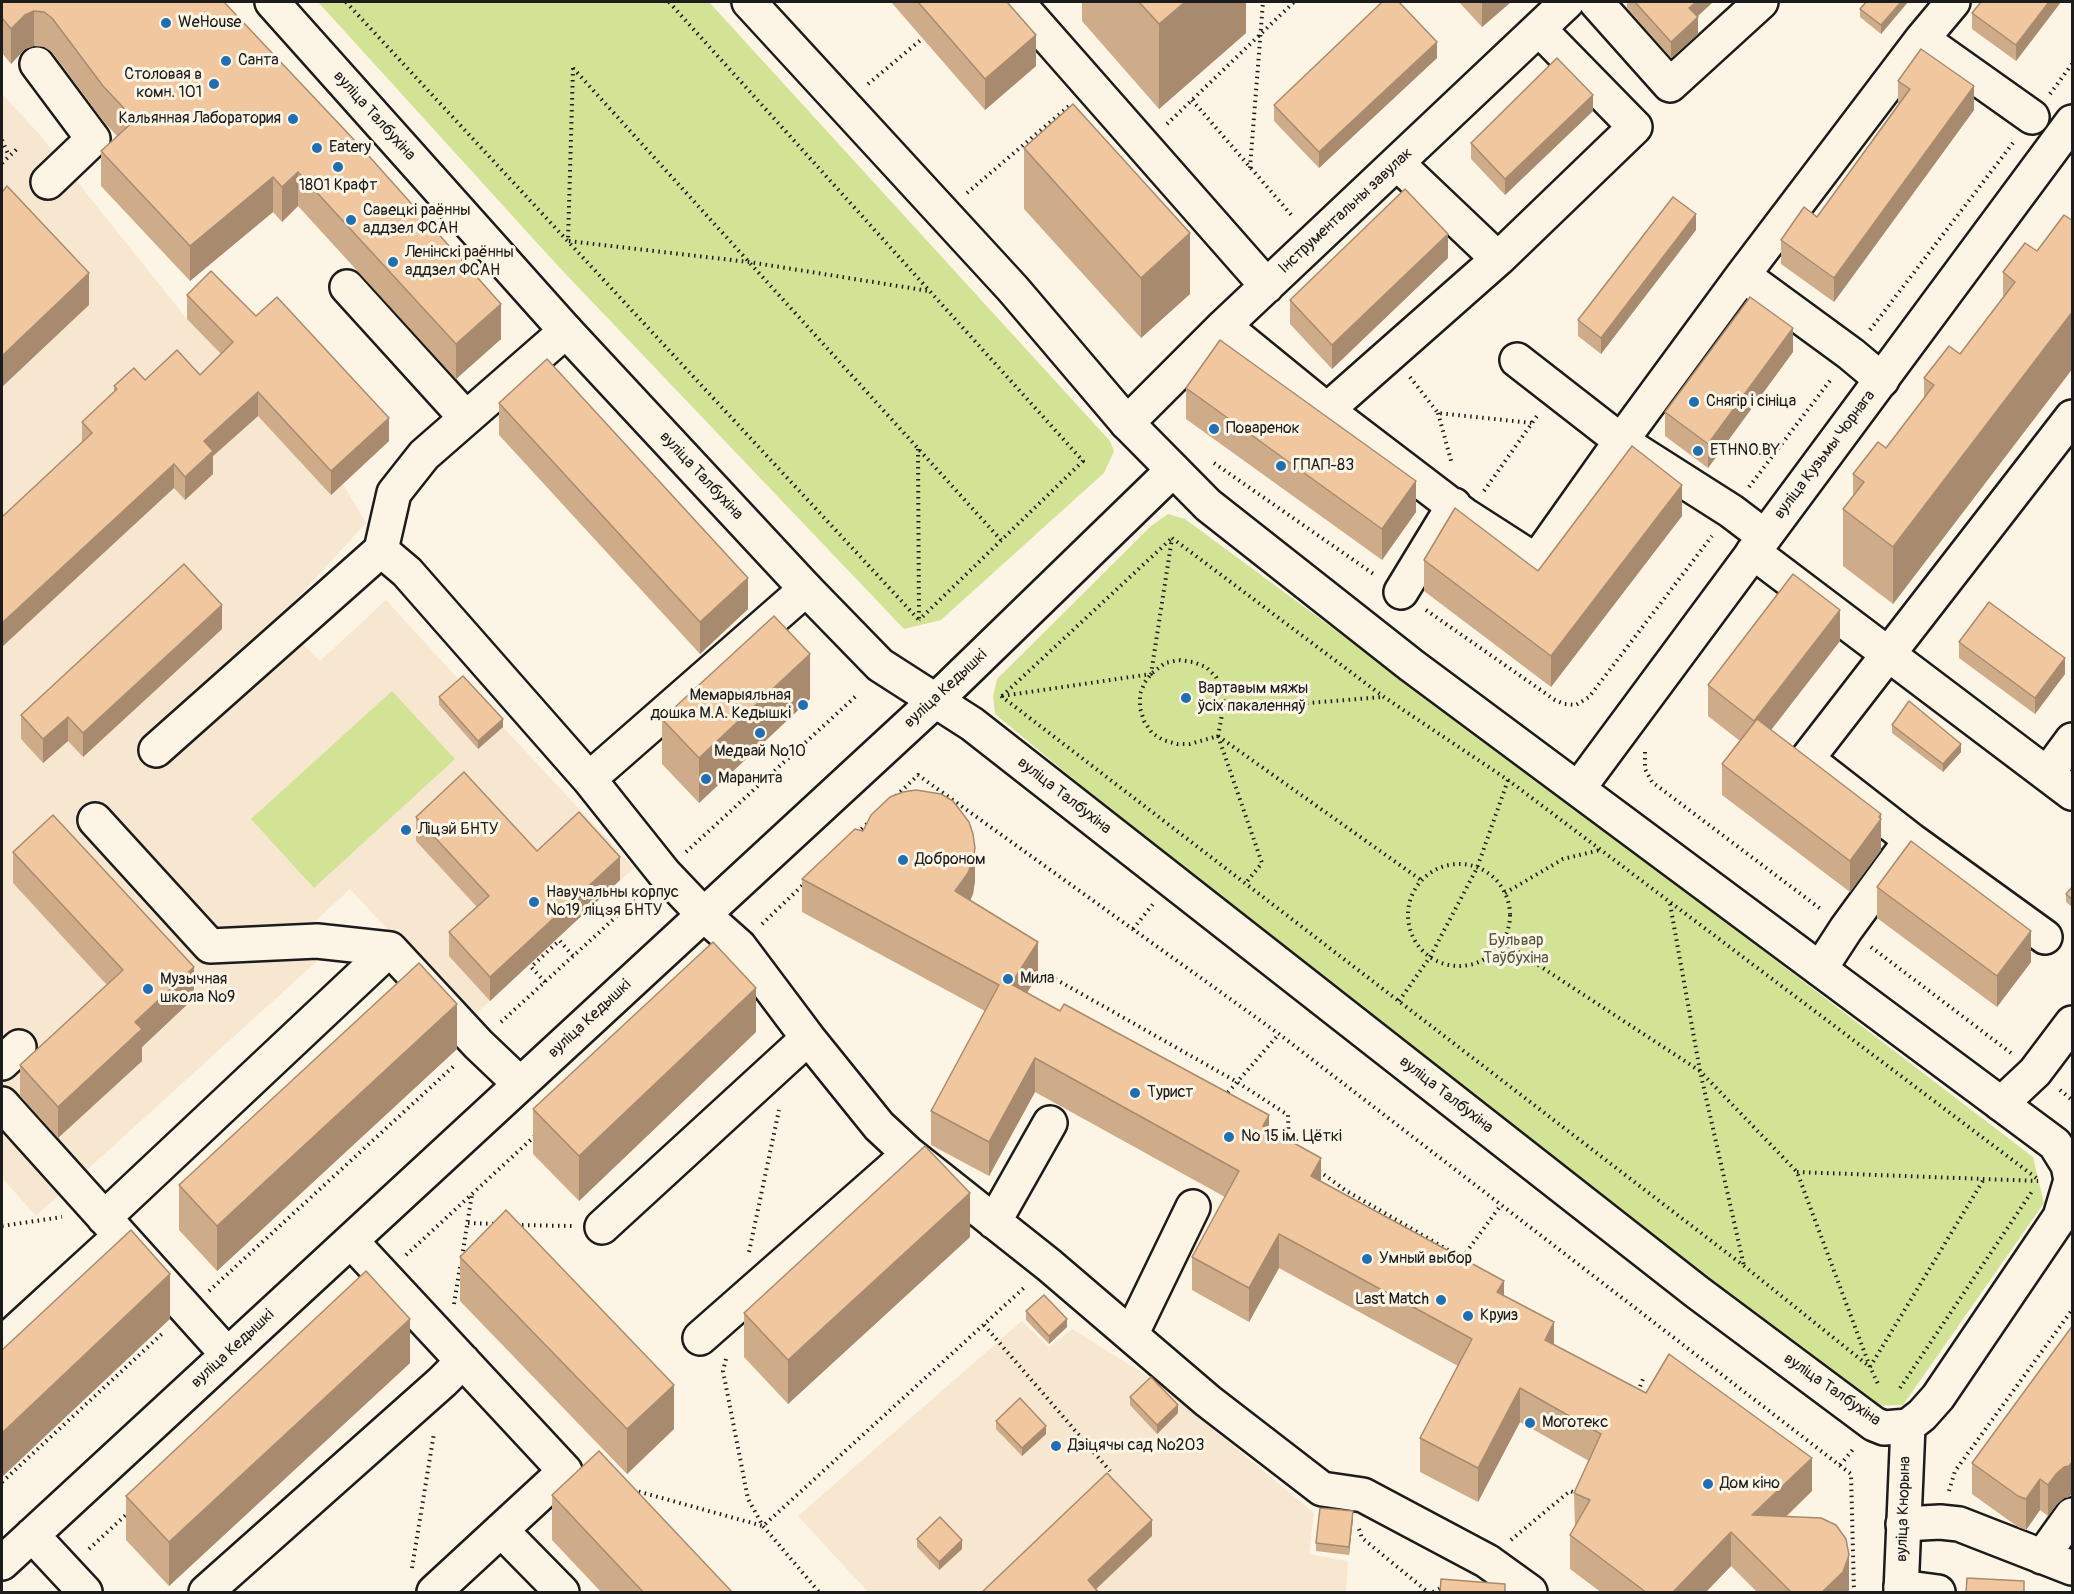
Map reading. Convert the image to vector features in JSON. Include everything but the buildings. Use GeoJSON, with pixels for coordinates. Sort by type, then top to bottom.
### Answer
{"type":"FeatureCollection","features":[{"type":"Feature","properties":{"kind":"main road","name":"вуліца Талбухіна"},"geometry":{"type":"LineString","coordinates":[[272,2],[566,332],[880,665],[972,724],[1743,1327],[1874,1424],[1884,1428],[1908,1426]]}},
{"type":"Feature","properties":{"kind":"main road"},"geometry":{"type":"LineString","coordinates":[[749,2],[1013,289],[1127,423],[1208,505],[1411,664],[2055,1144],[2070,1166],[2071,1180],[2061,1217],[1938,1397],[1922,1415],[1908,1426]]}},
{"type":"Feature","properties":{"kind":"main road"},"geometry":{"type":"LineString","coordinates":[[1017,2],[1267,286]]}},
{"type":"Feature","properties":{"kind":"main road"},"geometry":{"type":"LineString","coordinates":[[1596,2],[1670,85],[1761,2]]}},
{"type":"Feature","properties":{"kind":"main road"},"geometry":{"type":"LineString","coordinates":[[1224,326],[1327,410],[1460,511],[1536,561],[1743,275],[1922,39],[1953,2]]}},
{"type":"Feature","properties":{"kind":"main road"},"geometry":{"type":"LineString","coordinates":[[1327,410],[1498,259],[1635,127],[1555,10]]}},
{"type":"Feature","properties":{"kind":"main road","name":"Інструментальны завулак"},"geometry":{"type":"LineString","coordinates":[[1127,423],[1224,326],[1555,10]]}},
{"type":"Feature","properties":{"kind":"main road"},"geometry":{"type":"LineString","coordinates":[[1922,39],[2032,117]]}},
{"type":"Feature","properties":{"kind":"main road"},"geometry":{"type":"LineString","coordinates":[[37,64],[93,139],[48,182]]}},
{"type":"Feature","properties":{"kind":"main road","name":"вуліца Кузьмы Чорнага"},"geometry":{"type":"LineString","coordinates":[[1578,789],[2073,122]]}},
{"type":"Feature","properties":{"kind":"main road"},"geometry":{"type":"LineString","coordinates":[[1396,163],[1498,259]]}},
{"type":"Feature","properties":{"kind":"main road"},"geometry":{"type":"LineString","coordinates":[[1743,275],[1851,354],[1882,380]]}},
{"type":"Feature","properties":{"kind":"main road"},"geometry":{"type":"LineString","coordinates":[[347,287],[466,418]]}},
{"type":"Feature","properties":{"kind":"main road"},"geometry":{"type":"LineString","coordinates":[[156,750],[381,550],[394,493],[424,455],[566,332]]}},
{"type":"Feature","properties":{"kind":"main road"},"geometry":{"type":"LineString","coordinates":[[1517,360],[1621,441],[1731,511],[1759,544],[1888,654],[2060,784],[2073,740]]}},
{"type":"Feature","properties":{"kind":"main road"},"geometry":{"type":"LineString","coordinates":[[2045,937],[1911,840],[1807,759],[2073,417]]}},
{"type":"Feature","properties":{"kind":"main road","name":"вуліца Кедышкі"},"geometry":{"type":"LineString","coordinates":[[2,1563],[934,701],[1173,470]]}},
{"type":"Feature","properties":{"kind":"main road"},"geometry":{"type":"LineString","coordinates":[[1401,592],[1460,511]]}},
{"type":"Feature","properties":{"kind":"main road"},"geometry":{"type":"LineString","coordinates":[[381,550],[407,573],[589,779],[664,873],[703,914],[739,946],[808,1038],[879,1126],[909,1154],[1049,1265],[1208,1401],[1322,1489],[1363,1496],[1487,1560],[1530,1593]]}},
{"type":"Feature","properties":{"kind":"main road"},"geometry":{"type":"LineString","coordinates":[[589,779],[806,589]]}},
{"type":"Feature","properties":{"kind":"main road"},"geometry":{"type":"LineString","coordinates":[[94,820],[210,946],[317,941],[390,949],[478,1044],[520,1084]]}},
{"type":"Feature","properties":{"kind":"main road"},"geometry":{"type":"LineString","coordinates":[[1820,969],[1846,929],[1911,840]]}},
{"type":"Feature","properties":{"kind":"main road"},"geometry":{"type":"LineString","coordinates":[[2,1344],[108,1222],[390,949]]}},
{"type":"Feature","properties":{"kind":"main road"},"geometry":{"type":"LineString","coordinates":[[2001,1104],[2035,1072],[2073,1023]]}},
{"type":"Feature","properties":{"kind":"main road"},"geometry":{"type":"LineString","coordinates":[[602,1227],[808,1038]]}},
{"type":"Feature","properties":{"kind":"main road"},"geometry":{"type":"LineString","coordinates":[[2,1104],[227,1354]]}},
{"type":"Feature","properties":{"kind":"main road"},"geometry":{"type":"LineString","coordinates":[[994,1222],[1050,1124]]}},
{"type":"Feature","properties":{"kind":"main road"},"geometry":{"type":"LineString","coordinates":[[700,1338],[909,1154]]}},
{"type":"Feature","properties":{"kind":"main road"},"geometry":{"type":"LineString","coordinates":[[1131,1335],[1193,1207]]}},
{"type":"Feature","properties":{"kind":"main road"},"geometry":{"type":"LineString","coordinates":[[351,1241],[565,1471],[434,1593]]}},
{"type":"Feature","properties":{"kind":"main road"},"geometry":{"type":"LineString","coordinates":[[206,1593],[463,1362]]}},
{"type":"Feature","properties":{"kind":"main road","name":"вуліца Кнорына"},"geometry":{"type":"LineString","coordinates":[[1901,1590],[1908,1426]]}},
{"type":"Feature","properties":{"kind":"main road"},"geometry":{"type":"LineString","coordinates":[[2042,1557],[2073,1515]]}},
{"type":"Feature","properties":{"kind":"main road"},"geometry":{"type":"LineString","coordinates":[[1903,1524],[1940,1522],[1959,1524],[2073,1568]]}},
{"type":"Feature","properties":{"kind":"main road"},"geometry":{"type":"LineString","coordinates":[[501,1530],[562,1593]]}},
{"type":"Feature","properties":{"kind":"main road"},"geometry":{"type":"LineString","coordinates":[[32,1535],[75,1582]]}},
{"type":"Feature","properties":{"kind":"main road"},"geometry":{"type":"LineString","coordinates":[[1901,1590],[1938,1593]]}},
{"type":"Feature","properties":{"kind":"path"},"geometry":{"type":"LineString","coordinates":[[346,2],[919,620]]}},
{"type":"Feature","properties":{"kind":"path"},"geometry":{"type":"LineString","coordinates":[[669,2],[1083,461],[919,620]]}},
{"type":"Feature","properties":{"kind":"path"},"geometry":{"type":"LineString","coordinates":[[1250,169],[1263,2]]}},
{"type":"Feature","properties":{"kind":"path"},"geometry":{"type":"LineString","coordinates":[[1145,146],[1291,3]]}},
{"type":"Feature","properties":{"kind":"path"},"geometry":{"type":"LineString","coordinates":[[860,91],[923,38]]}},
{"type":"Feature","properties":{"kind":"path"},"geometry":{"type":"LineString","coordinates":[[1576,705],[1590,697],[2073,64]]}},
{"type":"Feature","properties":{"kind":"path"},"geometry":{"type":"LineString","coordinates":[[568,241],[573,68],[1001,540]]}},
{"type":"Feature","properties":{"kind":"path"},"geometry":{"type":"LineString","coordinates":[[961,199],[1092,86]]}},
{"type":"Feature","properties":{"kind":"path"},"geometry":{"type":"LineString","coordinates":[[1192,100],[1314,242]]}},
{"type":"Feature","properties":{"kind":"path"},"geometry":{"type":"LineString","coordinates":[[2,140],[9,156]]}},
{"type":"Feature","properties":{"kind":"path"},"geometry":{"type":"LineString","coordinates":[[2,163],[18,148]]}},
{"type":"Feature","properties":{"kind":"path"},"geometry":{"type":"LineString","coordinates":[[568,241],[749,262],[930,291]]}},
{"type":"Feature","properties":{"kind":"path"},"geometry":{"type":"LineString","coordinates":[[1391,354],[1438,413],[1532,423]]}},
{"type":"Feature","properties":{"kind":"path"},"geometry":{"type":"LineString","coordinates":[[1460,511],[1532,423],[1554,389]]}},
{"type":"Feature","properties":{"kind":"path"},"geometry":{"type":"LineString","coordinates":[[918,448],[919,620]]}},
{"type":"Feature","properties":{"kind":"path"},"geometry":{"type":"LineString","coordinates":[[1151,674],[1172,538]]}},
{"type":"Feature","properties":{"kind":"path"},"geometry":{"type":"LineString","coordinates":[[1001,696],[1172,538]]}},
{"type":"Feature","properties":{"kind":"path"},"geometry":{"type":"LineString","coordinates":[[1172,538],[1384,697],[1508,780],[2039,1181]]}},
{"type":"Feature","properties":{"kind":"path"},"geometry":{"type":"LineString","coordinates":[[1218,736],[1190,744],[1177,744],[1163,740],[1152,733],[1144,721],[1140,708],[1140,694],[1151,674],[1165,663],[1179,660],[1193,662],[1206,668],[1216,677],[1222,690],[1223,710],[1218,736],[1263,863],[1245,884]]}},
{"type":"Feature","properties":{"kind":"path"},"geometry":{"type":"LineString","coordinates":[[1001,696],[1151,674]]}},
{"type":"Feature","properties":{"kind":"path"},"geometry":{"type":"LineString","coordinates":[[2,1482],[856,696]]}},
{"type":"Feature","properties":{"kind":"path"},"geometry":{"type":"LineString","coordinates":[[1001,696],[1744,1266],[1870,1367]]}},
{"type":"Feature","properties":{"kind":"path"},"geometry":{"type":"LineString","coordinates":[[1223,710],[1384,697]]}},
{"type":"Feature","properties":{"kind":"path"},"geometry":{"type":"LineString","coordinates":[[1218,736],[1421,880]]}},
{"type":"Feature","properties":{"kind":"path"},"geometry":{"type":"LineString","coordinates":[[892,799],[918,775],[1279,1034],[1851,1474],[1854,1593]]}},
{"type":"Feature","properties":{"kind":"path"},"geometry":{"type":"LineString","coordinates":[[1399,1001],[1430,957],[1477,868],[1508,780]]}},
{"type":"Feature","properties":{"kind":"path"},"geometry":{"type":"LineString","coordinates":[[850,840],[875,816]]}},
{"type":"Feature","properties":{"kind":"path"},"geometry":{"type":"LineString","coordinates":[[1505,893],[1563,859],[1600,850]]}},
{"type":"Feature","properties":{"kind":"path"},"geometry":{"type":"LineString","coordinates":[[1453,864],[1477,868],[1496,879],[1505,893],[1510,909],[1509,926],[1503,942],[1492,954],[1478,962],[1461,966],[1445,964],[1430,957],[1411,933],[1408,918],[1409,902],[1421,880],[1439,868],[1453,864]]}},
{"type":"Feature","properties":{"kind":"path"},"geometry":{"type":"LineString","coordinates":[[739,946],[807,881]]}},
{"type":"Feature","properties":{"kind":"path"},"geometry":{"type":"LineString","coordinates":[[1669,903],[1700,1071],[1744,1266]]}},
{"type":"Feature","properties":{"kind":"path"},"geometry":{"type":"LineString","coordinates":[[545,982],[531,967],[558,940],[573,956]]}},
{"type":"Feature","properties":{"kind":"path"},"geometry":{"type":"LineString","coordinates":[[1503,942],[1700,1071],[1797,1172],[1870,1367],[1884,1396]]}},
{"type":"Feature","properties":{"kind":"path"},"geometry":{"type":"LineString","coordinates":[[1050,976],[1237,1082],[1288,1115],[1290,1149]]}},
{"type":"Feature","properties":{"kind":"path"},"geometry":{"type":"LineString","coordinates":[[1222,1100],[1279,1034]]}},
{"type":"Feature","properties":{"kind":"path"},"geometry":{"type":"LineString","coordinates":[[384,1276],[541,1130]]}},
{"type":"Feature","properties":{"kind":"path"},"geometry":{"type":"LineString","coordinates":[[1317,1170],[1345,1190],[1471,1263]]}},
{"type":"Feature","properties":{"kind":"path"},"geometry":{"type":"LineString","coordinates":[[1797,1172],[2039,1181]]}},
{"type":"Feature","properties":{"kind":"path"},"geometry":{"type":"LineString","coordinates":[[1870,1367],[1984,1179]]}},
{"type":"Feature","properties":{"kind":"path"},"geometry":{"type":"LineString","coordinates":[[1895,1396],[2039,1181]]}},
{"type":"Feature","properties":{"kind":"path"},"geometry":{"type":"LineString","coordinates":[[1462,1258],[1502,1205]]}},
{"type":"Feature","properties":{"kind":"path"},"geometry":{"type":"LineString","coordinates":[[2,1226],[108,1222]]}},
{"type":"Feature","properties":{"kind":"path"},"geometry":{"type":"LineString","coordinates":[[468,1223],[501,1224]]}},
{"type":"Feature","properties":{"kind":"path"},"geometry":{"type":"LineString","coordinates":[[513,1224],[602,1227]]}},
{"type":"Feature","properties":{"kind":"path"},"geometry":{"type":"LineString","coordinates":[[631,1489],[763,1526],[1049,1265]]}},
{"type":"Feature","properties":{"kind":"path"},"geometry":{"type":"LineString","coordinates":[[1940,1522],[1955,1471],[2073,1310]]}},
{"type":"Feature","properties":{"kind":"path"},"geometry":{"type":"LineString","coordinates":[[984,1324],[1110,1471]]}},
{"type":"Feature","properties":{"kind":"path"},"geometry":{"type":"LineString","coordinates":[[1635,1400],[1643,1379]]}},
{"type":"Feature","properties":{"kind":"path"},"geometry":{"type":"LineString","coordinates":[[1840,1465],[1855,1447]]}},
{"type":"Feature","properties":{"kind":"path"},"geometry":{"type":"LineString","coordinates":[[1487,1560],[1570,1491],[1583,1497]]}},
{"type":"Feature","properties":{"kind":"path"},"geometry":{"type":"LineString","coordinates":[[75,1582],[134,1508]]}},
{"type":"Feature","properties":{"kind":"shaded area"},"geometry":{"type":"Polygon","coordinates":[[[2,94],[40,135],[187,319],[243,327],[277,320],[389,441],[343,484],[366,523],[278,619],[320,661],[386,600],[463,684],[439,706],[478,749],[503,727],[634,868],[470,1019],[350,889],[307,929],[326,953],[36,1216],[2,1178],[2,94]]]}},
{"type":"Feature","properties":{"kind":"shaded area","name":"Дзіцячы сад №203"},"geometry":{"type":"Polygon","coordinates":[[[1022,1321],[1049,1347],[1072,1329],[1154,1380],[1314,1513],[1309,1554],[1348,1561],[1346,1592],[868,1592],[798,1516],[1022,1321]]]}},
{"type":"Feature","properties":{"kind":"green space"},"geometry":{"type":"Polygon","coordinates":[[[318,2],[709,2],[1110,441],[1114,451],[1104,473],[941,620],[904,629],[558,266],[318,2]]]}},
{"type":"Feature","properties":{"kind":"green space","name":"Бульвар Таўбухіна"},"geometry":{"type":"Polygon","coordinates":[[[1168,514],[1185,519],[1562,797],[2033,1157],[2044,1203],[1903,1405],[1868,1406],[1371,1026],[995,714],[993,696],[997,679],[1151,526],[1168,514]]]}},
{"type":"Feature","properties":{"kind":"green space"},"geometry":{"type":"Polygon","coordinates":[[[392,691],[455,759],[314,888],[251,819],[392,691]]]}},
{"type":"Feature","properties":{"kind":"place","name":"WeHouse"},"geometry":{"type":"Point","coordinates":[166,23]}},
{"type":"Feature","properties":{"kind":"place","name":"Санта"},"geometry":{"type":"Point","coordinates":[226,61]}},
{"type":"Feature","properties":{"kind":"place","name":"Столовая в комн. 101"},"geometry":{"type":"Point","coordinates":[214,84]}},
{"type":"Feature","properties":{"kind":"place","name":"Кальянная Лаборатория"},"geometry":{"type":"Point","coordinates":[293,119]}},
{"type":"Feature","properties":{"kind":"place","name":"Eatery"},"geometry":{"type":"Point","coordinates":[317,148]}},
{"type":"Feature","properties":{"kind":"place","name":"1801 Крафт"},"geometry":{"type":"Point","coordinates":[338,167]}},
{"type":"Feature","properties":{"kind":"place","name":"Савецкі раённы аддзел ФСАН"},"geometry":{"type":"Point","coordinates":[351,220]}},
{"type":"Feature","properties":{"kind":"place","name":"Ленінскі раённы аддзел ФСАН"},"geometry":{"type":"Point","coordinates":[393,262]}},
{"type":"Feature","properties":{"kind":"place","name":"Снягір і сініца"},"geometry":{"type":"Point","coordinates":[1694,402]}},
{"type":"Feature","properties":{"kind":"place","name":"Поваренок"},"geometry":{"type":"Point","coordinates":[1214,429]}},
{"type":"Feature","properties":{"kind":"place","name":"ETHNO.BY"},"geometry":{"type":"Point","coordinates":[1698,451]}},
{"type":"Feature","properties":{"kind":"place","name":"ГПАП-83"},"geometry":{"type":"Point","coordinates":[1281,466]}},
{"type":"Feature","properties":{"kind":"place","name":"Вартавым мяжы ўсіх пакаленняў"},"geometry":{"type":"Point","coordinates":[1186,698]}},
{"type":"Feature","properties":{"kind":"place","name":"Мемарыяльная дошка М.А. Кедышкі"},"geometry":{"type":"Point","coordinates":[803,705]}},
{"type":"Feature","properties":{"kind":"place","name":"Медвай №10"},"geometry":{"type":"Point","coordinates":[760,733]}},
{"type":"Feature","properties":{"kind":"place","name":"Маранита"},"geometry":{"type":"Point","coordinates":[706,779]}},
{"type":"Feature","properties":{"kind":"place","name":"Ліцэй БНТУ"},"geometry":{"type":"Point","coordinates":[406,830]}},
{"type":"Feature","properties":{"kind":"place","name":"Доброном"},"geometry":{"type":"Point","coordinates":[903,860]}},
{"type":"Feature","properties":{"kind":"place","name":"Навучальны корпус №19 ліцэя БНТУ"},"geometry":{"type":"Point","coordinates":[534,902]}},
{"type":"Feature","properties":{"kind":"place","name":"Мила"},"geometry":{"type":"Point","coordinates":[1008,979]}},
{"type":"Feature","properties":{"kind":"place","name":"Музычная школа №9"},"geometry":{"type":"Point","coordinates":[148,989]}},
{"type":"Feature","properties":{"kind":"place","name":"Турист"},"geometry":{"type":"Point","coordinates":[1135,1093]}},
{"type":"Feature","properties":{"kind":"place","name":"№ 15 ім. Цёткі"},"geometry":{"type":"Point","coordinates":[1229,1137]}},
{"type":"Feature","properties":{"kind":"place","name":"Умный выбор"},"geometry":{"type":"Point","coordinates":[1367,1259]}},
{"type":"Feature","properties":{"kind":"place","name":"Last Match"},"geometry":{"type":"Point","coordinates":[1441,1300]}},
{"type":"Feature","properties":{"kind":"place","name":"Круиз"},"geometry":{"type":"Point","coordinates":[1468,1316]}},
{"type":"Feature","properties":{"kind":"place","name":"Моготекс"},"geometry":{"type":"Point","coordinates":[1530,1423]}},
{"type":"Feature","properties":{"kind":"place","name":"Дзіцячы сад №203"},"geometry":{"type":"Point","coordinates":[1056,1446]}},
{"type":"Feature","properties":{"kind":"place","name":"Дом кіно"},"geometry":{"type":"Point","coordinates":[1708,1484]}}]}
